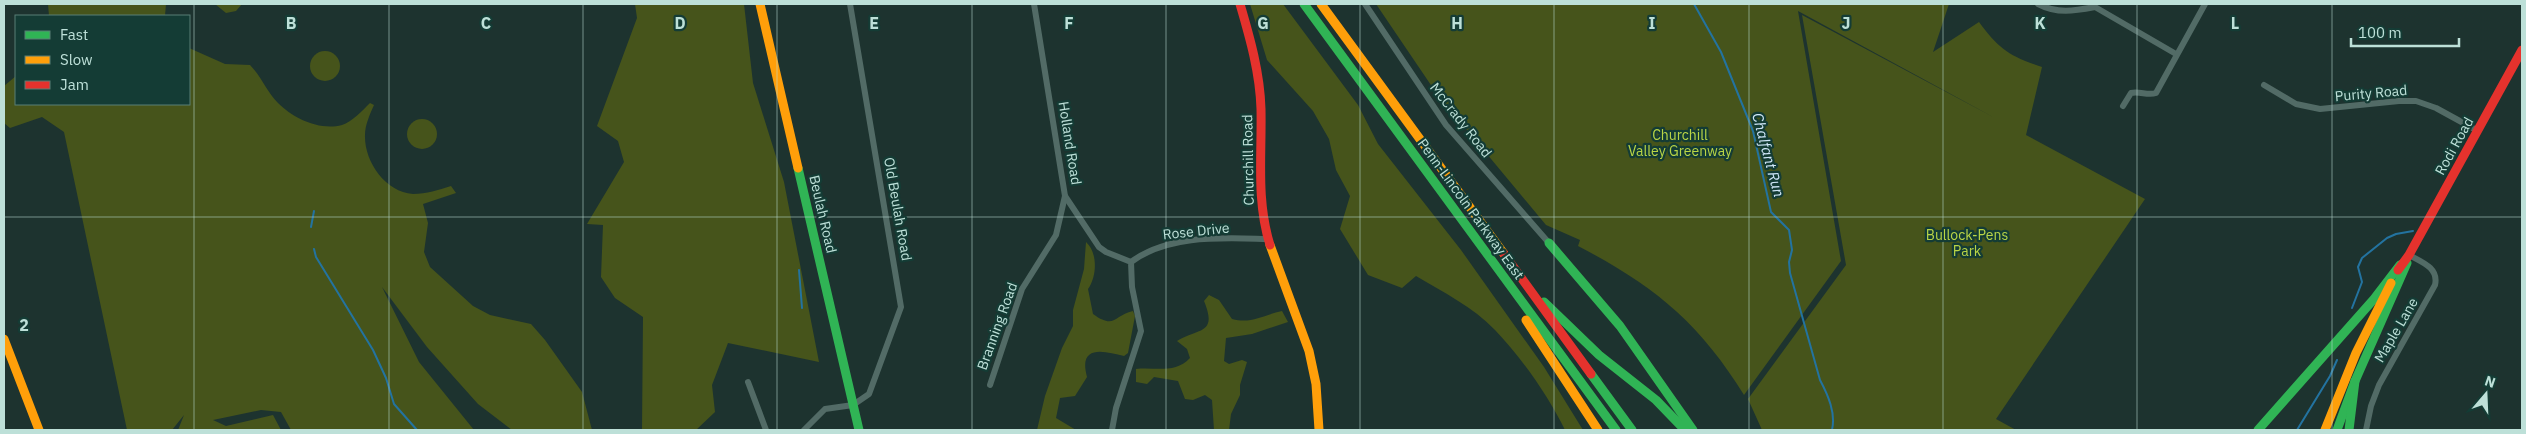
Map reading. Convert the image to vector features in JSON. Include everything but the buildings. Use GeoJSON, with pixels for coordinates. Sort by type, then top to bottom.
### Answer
{"type":"FeatureCollection","features":[{"type":"Feature","properties":{"kind":"main road","name":"Beulah Road"},"geometry":{"type":"LineString","coordinates":[[760,4],[859,430]]}},
{"type":"Feature","properties":{"kind":"main road","name":"Churchill Road"},"geometry":{"type":"LineString","coordinates":[[1240,4],[1254,55],[1260,90],[1260,190],[1267,239],[1311,358],[1319,430]]}},
{"type":"Feature","properties":{"kind":"main road","name":"Penn-Lincoln Parkway East"},"geometry":{"type":"LineString","coordinates":[[1304,4],[1616,430]]}},
{"type":"Feature","properties":{"kind":"main road","name":"Penn-Lincoln Parkway East"},"geometry":{"type":"LineString","coordinates":[[1321,4],[1632,430]]}},
{"type":"Feature","properties":{"kind":"main road","name":"Rodi Road"},"geometry":{"type":"LineString","coordinates":[[2325,430],[2356,353],[2400,265],[2409,255],[2522,50]]}},
{"type":"Feature","properties":{"kind":"main road"},"geometry":{"type":"LineString","coordinates":[[1549,243],[1625,332],[1694,430]]}},
{"type":"Feature","properties":{"kind":"main road"},"geometry":{"type":"LineString","coordinates":[[1487,253],[1528,324],[1598,430]]}},
{"type":"Feature","properties":{"kind":"main road","name":"Rodi Road"},"geometry":{"type":"LineString","coordinates":[[2337,430],[2355,381],[2406,268],[2409,255]]}},
{"type":"Feature","properties":{"kind":"main road"},"geometry":{"type":"LineString","coordinates":[[2258,430],[2374,299],[2400,265]]}},
{"type":"Feature","properties":{"kind":"main road"},"geometry":{"type":"LineString","coordinates":[[1534,295],[1551,306],[1588,345],[1652,396],[1685,430]]}},
{"type":"Feature","properties":{"kind":"main road"},"geometry":{"type":"LineString","coordinates":[[4,339],[39,430]]}},
{"type":"Feature","properties":{"kind":"main road"},"geometry":{"type":"LineString","coordinates":[[2349,430],[2355,381]]}},
{"type":"Feature","properties":{"kind":"street","name":"Old Beulah Road"},"geometry":{"type":"LineString","coordinates":[[850,4],[901,307],[872,389],[865,398],[853,406]]}},
{"type":"Feature","properties":{"kind":"street","name":"Holland Road"},"geometry":{"type":"LineString","coordinates":[[1034,4],[1066,196],[1099,247],[1106,252],[1131,262]]}},
{"type":"Feature","properties":{"kind":"street","name":"McCrady Road"},"geometry":{"type":"LineString","coordinates":[[1365,4],[1446,125],[1549,243]]}},
{"type":"Feature","properties":{"kind":"street"},"geometry":{"type":"LineString","coordinates":[[2038,4],[2048,10],[2069,12],[2096,6],[2176,54]]}},
{"type":"Feature","properties":{"kind":"street"},"geometry":{"type":"LineString","coordinates":[[2123,106],[2131,92],[2150,95],[2156,93],[2205,4]]}},
{"type":"Feature","properties":{"kind":"street","name":"Purity Road"},"geometry":{"type":"LineString","coordinates":[[2264,85],[2296,104],[2311,108],[2416,102],[2436,108],[2478,131]]}},
{"type":"Feature","properties":{"kind":"street","name":"Branning Road"},"geometry":{"type":"LineString","coordinates":[[990,385],[1022,289],[1056,235],[1066,196]]}},
{"type":"Feature","properties":{"kind":"street","name":"Rose Drive"},"geometry":{"type":"LineString","coordinates":[[1131,262],[1145,252],[1162,246],[1204,240],[1267,239]]}},
{"type":"Feature","properties":{"kind":"street","name":"Maple Lane"},"geometry":{"type":"LineString","coordinates":[[2366,430],[2370,406],[2379,385],[2435,285],[2436,279],[2432,270],[2409,255]]}},
{"type":"Feature","properties":{"kind":"street"},"geometry":{"type":"LineString","coordinates":[[1112,430],[1116,408],[1142,331],[1132,287],[1131,262]]}},
{"type":"Feature","properties":{"kind":"street"},"geometry":{"type":"LineString","coordinates":[[748,382],[766,430]]}},
{"type":"Feature","properties":{"kind":"street"},"geometry":{"type":"LineString","coordinates":[[804,430],[824,409],[853,406]]}},
{"type":"Feature","properties":{"kind":"green space"},"geometry":{"type":"Polygon","coordinates":[[[48,4],[166,4],[165,15],[49,15],[48,4]]]}},
{"type":"Feature","properties":{"kind":"green space"},"geometry":{"type":"Polygon","coordinates":[[[215,4],[242,4],[236,11],[226,13],[215,4]]]}},
{"type":"Feature","properties":{"kind":"green space"},"geometry":{"type":"Polygon","coordinates":[[[635,4],[744,4],[753,83],[784,182],[819,362],[728,343],[712,385],[715,412],[696,430],[642,430],[643,317],[615,298],[601,277],[603,225],[587,224],[624,162],[618,141],[597,126],[637,18],[635,4]]]}},
{"type":"Feature","properties":{"kind":"green space"},"geometry":{"type":"Polygon","coordinates":[[[1250,4],[1283,4],[1358,105],[1378,144],[1461,250],[1544,367],[1583,430],[1565,430],[1543,391],[1515,352],[1495,330],[1467,307],[1416,276],[1402,288],[1368,275],[1340,229],[1350,196],[1336,170],[1329,139],[1313,111],[1267,60],[1250,4]]]}},
{"type":"Feature","properties":{"kind":"green space"},"geometry":{"type":"Polygon","coordinates":[[[1376,4],[1949,4],[1933,52],[1979,22],[2006,51],[2042,67],[2026,135],[2145,199],[1996,419],[2016,430],[1762,430],[1748,399],[1846,265],[1802,15],[1995,118],[1798,11],[1841,261],[1744,395],[1710,346],[1672,308],[1629,275],[1578,246],[1580,240],[1546,225],[1437,94],[1376,4]]]}},
{"type":"Feature","properties":{"kind":"green space"},"geometry":{"type":"Polygon","coordinates":[[[190,48],[225,64],[250,65],[278,103],[291,114],[316,125],[342,125],[353,119],[370,103],[374,105],[365,135],[368,155],[378,174],[394,188],[403,192],[413,194],[428,193],[451,186],[456,193],[423,204],[428,223],[424,252],[430,267],[473,306],[490,315],[531,324],[545,340],[582,392],[592,430],[512,430],[478,404],[427,347],[382,287],[419,362],[474,430],[291,430],[281,412],[261,410],[213,420],[226,426],[273,415],[281,430],[178,430],[184,415],[172,430],[127,430],[64,132],[42,117],[10,128],[4,123],[4,86],[15,77],[15,105],[190,105],[190,48]]]}},
{"type":"Feature","properties":{"kind":"green space"},"geometry":{"type":"Polygon","coordinates":[[[325,51],[335,56],[340,66],[335,76],[325,81],[315,76],[310,66],[315,56],[325,51]]]}},
{"type":"Feature","properties":{"kind":"green space"},"geometry":{"type":"Polygon","coordinates":[[[422,119],[432,124],[437,134],[432,144],[422,149],[412,144],[407,134],[412,124],[422,119]]]}},
{"type":"Feature","properties":{"kind":"green space"},"geometry":{"type":"Polygon","coordinates":[[[1086,242],[1093,252],[1095,265],[1093,278],[1088,289],[1093,314],[1106,321],[1114,320],[1133,311],[1135,316],[1128,353],[1124,356],[1095,352],[1086,359],[1087,377],[1075,396],[1060,398],[1056,418],[1076,430],[1037,430],[1045,396],[1062,348],[1073,326],[1073,310],[1084,269],[1086,242]]]}},
{"type":"Feature","properties":{"kind":"green space"},"geometry":{"type":"Polygon","coordinates":[[[1209,295],[1219,300],[1232,319],[1252,320],[1282,311],[1288,322],[1252,334],[1226,338],[1224,361],[1229,364],[1242,360],[1247,362],[1240,385],[1240,395],[1231,414],[1229,430],[1214,430],[1212,400],[1205,395],[1193,400],[1185,399],[1178,381],[1154,377],[1147,384],[1136,382],[1136,369],[1172,368],[1190,358],[1187,349],[1177,341],[1204,329],[1207,325],[1209,320],[1208,312],[1204,301],[1209,295]]]}},
{"type":"Feature","properties":{"kind":"waterway","name":"Chalfant Run"},"geometry":{"type":"LineString","coordinates":[[1694,4],[1721,52],[1753,131],[1771,212],[1789,230],[1792,250],[1789,262],[1790,273],[1820,380],[1830,404],[1833,417],[1832,430]]}},
{"type":"Feature","properties":{"kind":"waterway"},"geometry":{"type":"LineString","coordinates":[[311,227],[314,211]]}},
{"type":"Feature","properties":{"kind":"waterway"},"geometry":{"type":"LineString","coordinates":[[2352,308],[2362,282],[2358,267],[2362,258],[2387,238],[2396,234],[2413,231]]}},
{"type":"Feature","properties":{"kind":"waterway"},"geometry":{"type":"LineString","coordinates":[[314,249],[316,257],[373,350],[386,378],[394,404],[417,430]]}},
{"type":"Feature","properties":{"kind":"waterway"},"geometry":{"type":"LineString","coordinates":[[799,270],[802,308]]}},
{"type":"Feature","properties":{"kind":"waterway"},"geometry":{"type":"LineString","coordinates":[[2297,430],[2330,376],[2337,360]]}},
{"type":"Feature","properties":{"kind":"traffic: fast"},"geometry":{"type":"LineString","coordinates":[[1304,4],[1616,430]]}},
{"type":"Feature","properties":{"kind":"traffic: fast"},"geometry":{"type":"LineString","coordinates":[[798,168],[859,430]]}},
{"type":"Feature","properties":{"kind":"traffic: fast"},"geometry":{"type":"LineString","coordinates":[[1549,243],[1620,326],[1693,430]]}},
{"type":"Feature","properties":{"kind":"traffic: fast"},"geometry":{"type":"LineString","coordinates":[[2337,430],[2355,381],[2407,263]]}},
{"type":"Feature","properties":{"kind":"traffic: fast"},"geometry":{"type":"LineString","coordinates":[[2258,430],[2374,299],[2400,265]]}},
{"type":"Feature","properties":{"kind":"traffic: fast"},"geometry":{"type":"LineString","coordinates":[[1544,302],[1599,355],[1656,400],[1685,430]]}},
{"type":"Feature","properties":{"kind":"traffic: fast"},"geometry":{"type":"LineString","coordinates":[[1591,374],[1632,430]]}},
{"type":"Feature","properties":{"kind":"traffic: fast"},"geometry":{"type":"LineString","coordinates":[[2349,430],[2355,381]]}},
{"type":"Feature","properties":{"kind":"traffic: slow"},"geometry":{"type":"LineString","coordinates":[[760,4],[798,168]]}},
{"type":"Feature","properties":{"kind":"traffic: slow"},"geometry":{"type":"LineString","coordinates":[[1321,4],[1504,254]]}},
{"type":"Feature","properties":{"kind":"traffic: slow"},"geometry":{"type":"LineString","coordinates":[[1270,245],[1309,351],[1316,384],[1319,430]]}},
{"type":"Feature","properties":{"kind":"traffic: slow"},"geometry":{"type":"LineString","coordinates":[[2325,430],[2356,353],[2391,283]]}},
{"type":"Feature","properties":{"kind":"traffic: slow"},"geometry":{"type":"LineString","coordinates":[[1526,320],[1598,430]]}},
{"type":"Feature","properties":{"kind":"traffic: slow"},"geometry":{"type":"LineString","coordinates":[[4,339],[39,430]]}},
{"type":"Feature","properties":{"kind":"traffic: jam"},"geometry":{"type":"LineString","coordinates":[[1240,4],[1259,82],[1261,109],[1261,195],[1270,245]]}},
{"type":"Feature","properties":{"kind":"traffic: jam"},"geometry":{"type":"LineString","coordinates":[[2398,270],[2409,255],[2522,50]]}},
{"type":"Feature","properties":{"kind":"traffic: jam"},"geometry":{"type":"LineString","coordinates":[[1504,254],[1591,374]]}},
{"type":"Feature","properties":{"kind":"park label","name":"Churchill Valley Greenway"},"geometry":{"type":"Point","coordinates":[1680,144]}},
{"type":"Feature","properties":{"kind":"park label","name":"Bullock-Pens Park"},"geometry":{"type":"Point","coordinates":[1967,244]}}]}
